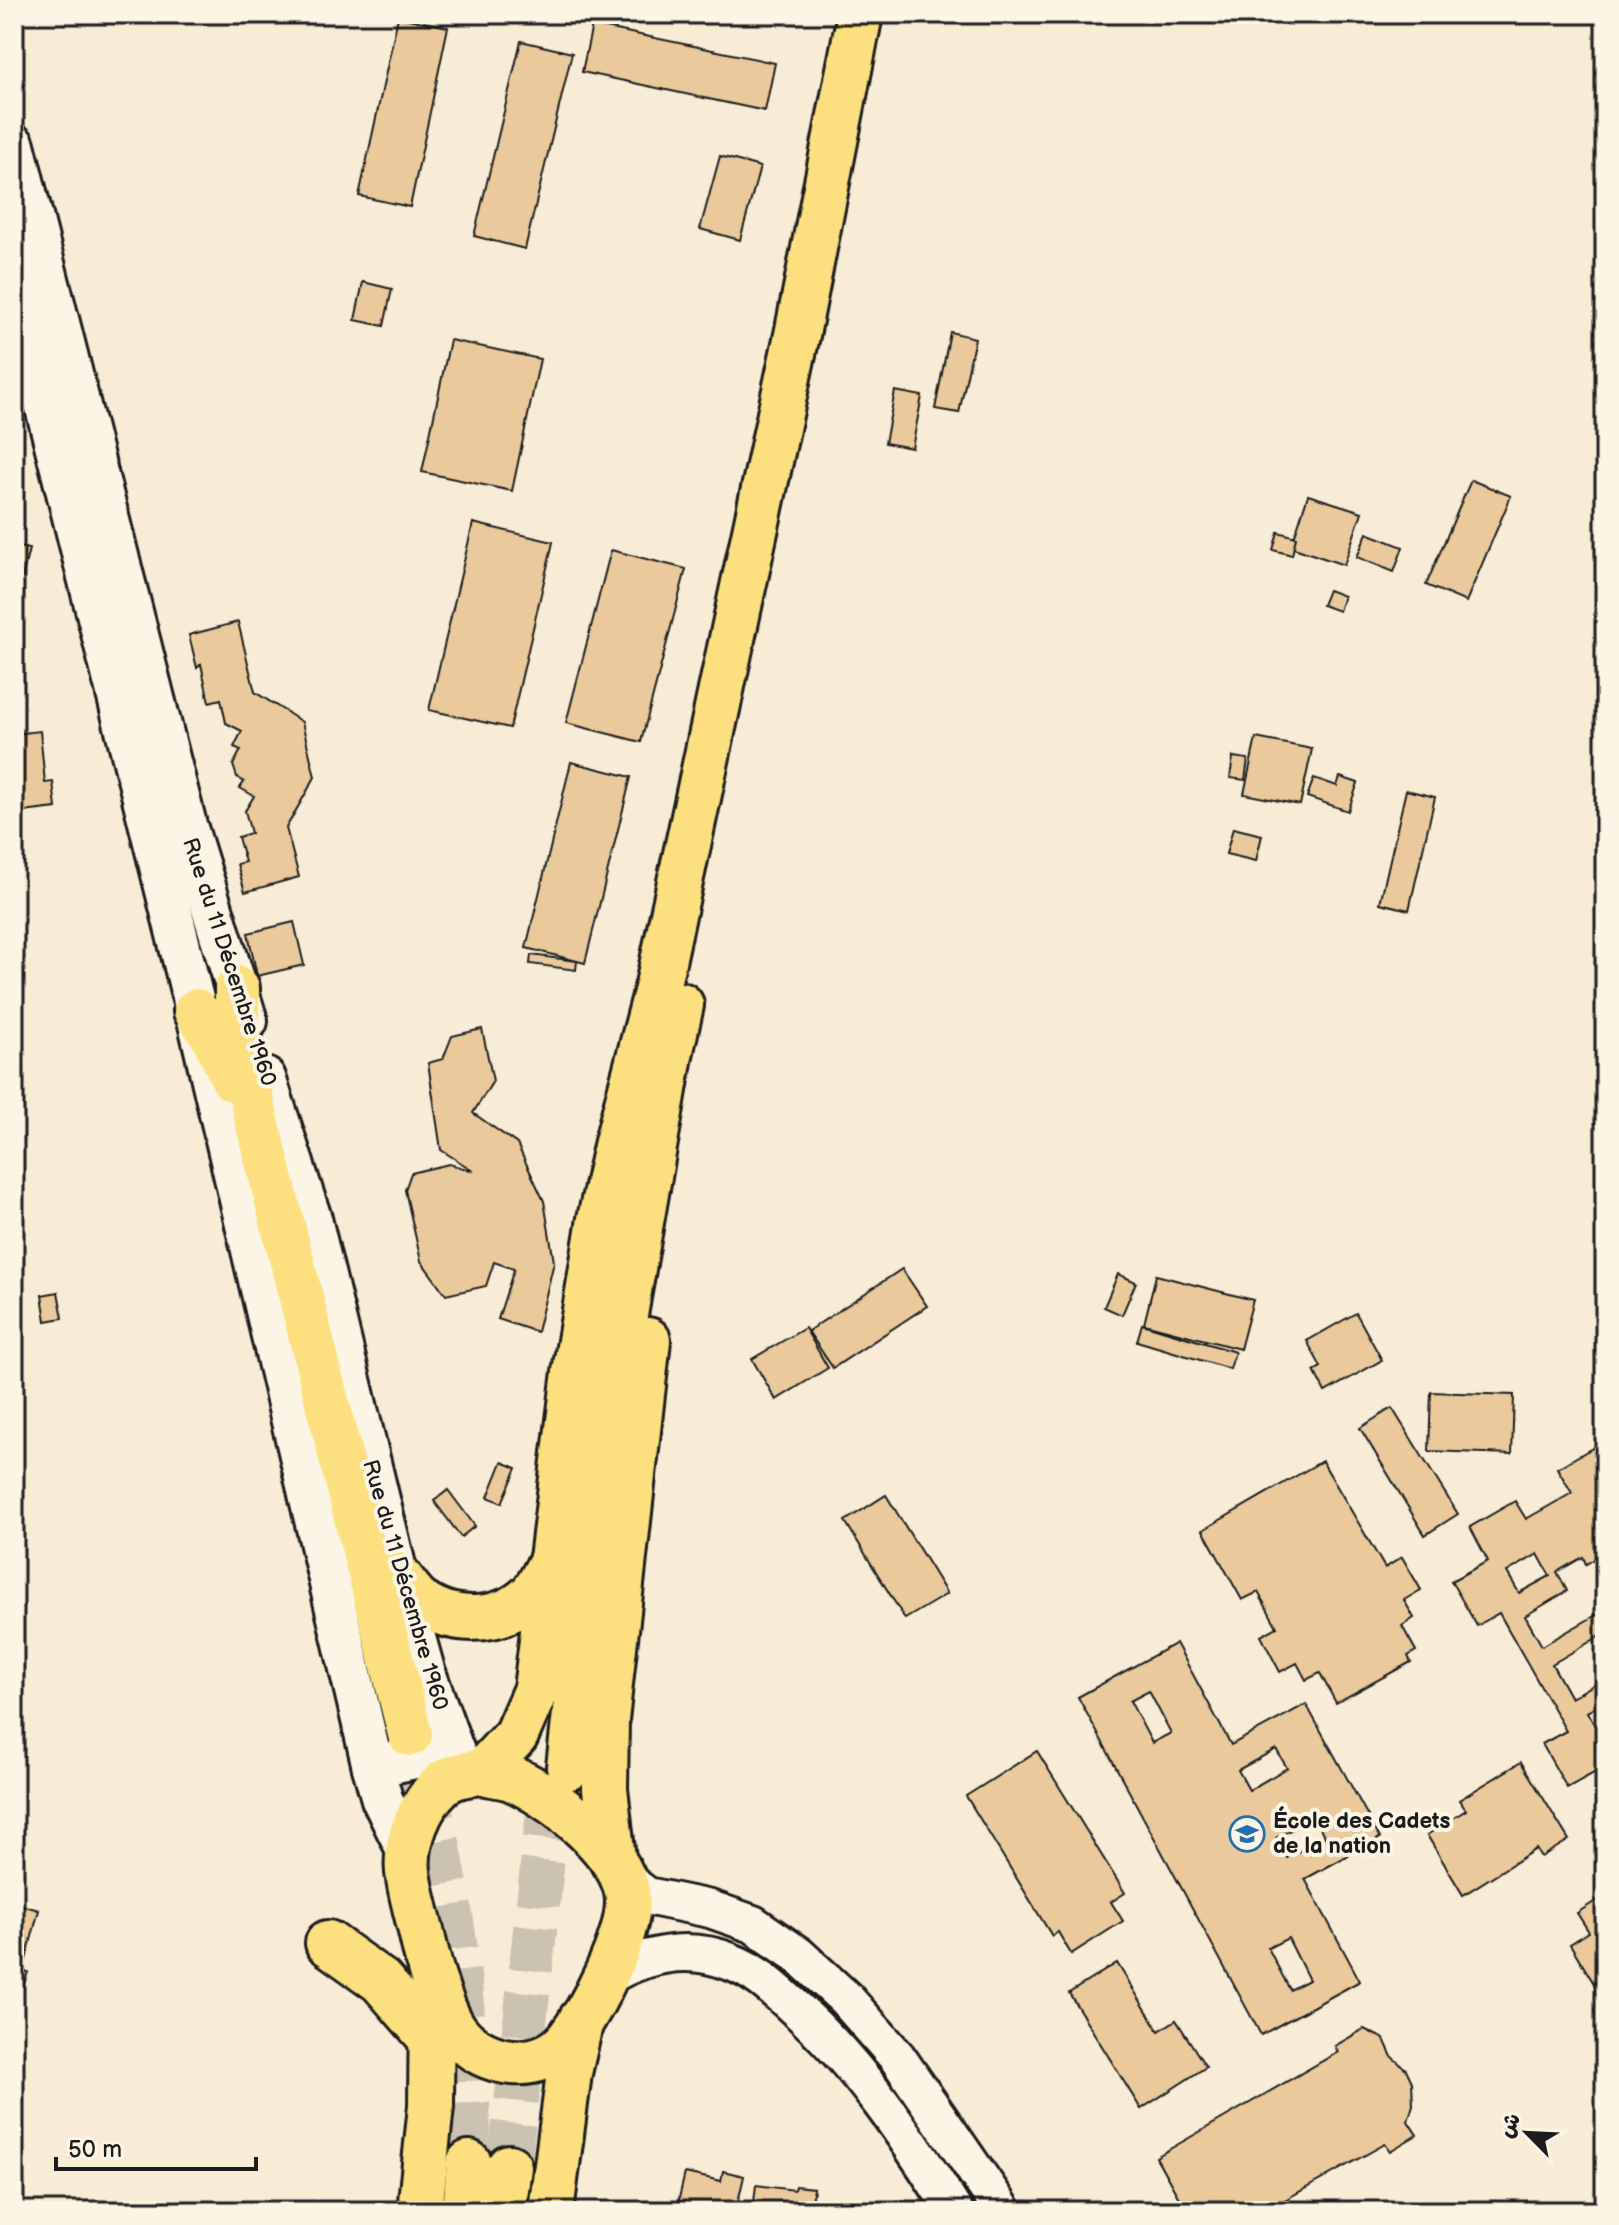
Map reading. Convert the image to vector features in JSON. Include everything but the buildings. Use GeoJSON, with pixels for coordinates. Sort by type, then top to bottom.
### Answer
{"type":"FeatureCollection","features":[{"type":"Feature","properties":{"kind":"main road"},"geometry":{"type":"LineString","coordinates":[[561,1766],[609,1407],[670,1055],[676,975],[860,14]]}},
{"type":"Feature","properties":{"kind":"main road"},"geometry":{"type":"LineString","coordinates":[[676,975],[689,1065],[652,1309],[606,1720],[605,1789],[618,1868],[628,1899],[626,1926],[617,1953],[582,2019],[563,2046],[531,2062],[515,2063],[474,2050],[456,2033],[431,1975],[408,1874],[408,1852],[414,1827],[427,1803],[443,1784],[466,1765],[516,1735],[536,1689],[589,1280],[617,1142],[676,975],[878,14]]}},
{"type":"Feature","properties":{"kind":"main road","name":"Rue du 11 Décembre 1960"},"geometry":{"type":"LineString","coordinates":[[14,145],[186,825],[311,1219],[397,1574],[424,1670],[466,1765]]}},
{"type":"Feature","properties":{"kind":"main road","name":"Rue du 11 Décembre 1960"},"geometry":{"type":"LineString","coordinates":[[14,279],[196,1011]]}},
{"type":"Feature","properties":{"kind":"main road"},"geometry":{"type":"LineString","coordinates":[[237,988],[238,1037],[245,1073],[391,1746],[382,1799],[408,1852]]}},
{"type":"Feature","properties":{"kind":"main road"},"geometry":{"type":"LineString","coordinates":[[196,1011],[214,1038],[234,1083],[391,1746]]}},
{"type":"Feature","properties":{"kind":"main road"},"geometry":{"type":"LineString","coordinates":[[397,1574],[416,1598],[437,1611],[456,1617],[476,1618],[496,1615],[515,1607],[531,1595],[554,1558]]}},
{"type":"Feature","properties":{"kind":"main road"},"geometry":{"type":"LineString","coordinates":[[391,1746],[509,1777],[534,1790],[575,1820],[618,1868]]}},
{"type":"Feature","properties":{"kind":"main road"},"geometry":{"type":"LineString","coordinates":[[328,1943],[381,1981],[433,2041]]}},
{"type":"Feature","properties":{"kind":"main road"},"geometry":{"type":"LineString","coordinates":[[420,2211],[431,2106],[431,1975]]}},
{"type":"Feature","properties":{"kind":"main road"},"geometry":{"type":"LineString","coordinates":[[551,2211],[569,2073],[582,2019]]}},
{"type":"Feature","properties":{"kind":"main road"},"geometry":{"type":"LineString","coordinates":[[447,2211],[490,2164]]}},
{"type":"Feature","properties":{"kind":"main road"},"geometry":{"type":"LineString","coordinates":[[465,2211],[490,2164]]}},
{"type":"Feature","properties":{"kind":"main road"},"geometry":{"type":"LineString","coordinates":[[490,2164],[503,2211]]}},
{"type":"Feature","properties":{"kind":"main road"},"geometry":{"type":"LineString","coordinates":[[490,2164],[523,2211]]}},
{"type":"Feature","properties":{"kind":"street"},"geometry":{"type":"LineString","coordinates":[[618,1868],[647,1896],[710,1909],[753,1924],[798,1955],[846,1999],[897,2057],[1003,2211]]}},
{"type":"Feature","properties":{"kind":"street"},"geometry":{"type":"LineString","coordinates":[[603,1979],[644,1958],[666,1953],[710,1955],[751,1972],[802,2014],[862,2077],[886,2107],[954,2211]]}},
{"type":"Feature","properties":{"kind":"tunnel"},"geometry":{"type":"LineString","coordinates":[[509,2167],[553,1767]]}},
{"type":"Feature","properties":{"kind":"tunnel"},"geometry":{"type":"LineString","coordinates":[[422,1777],[444,1872],[458,1968],[466,2065],[469,2163]]}},
{"type":"Feature","properties":{"kind":"place","name":"École des Cadets de la nation"},"geometry":{"type":"Point","coordinates":[1247,1834]}}]}
